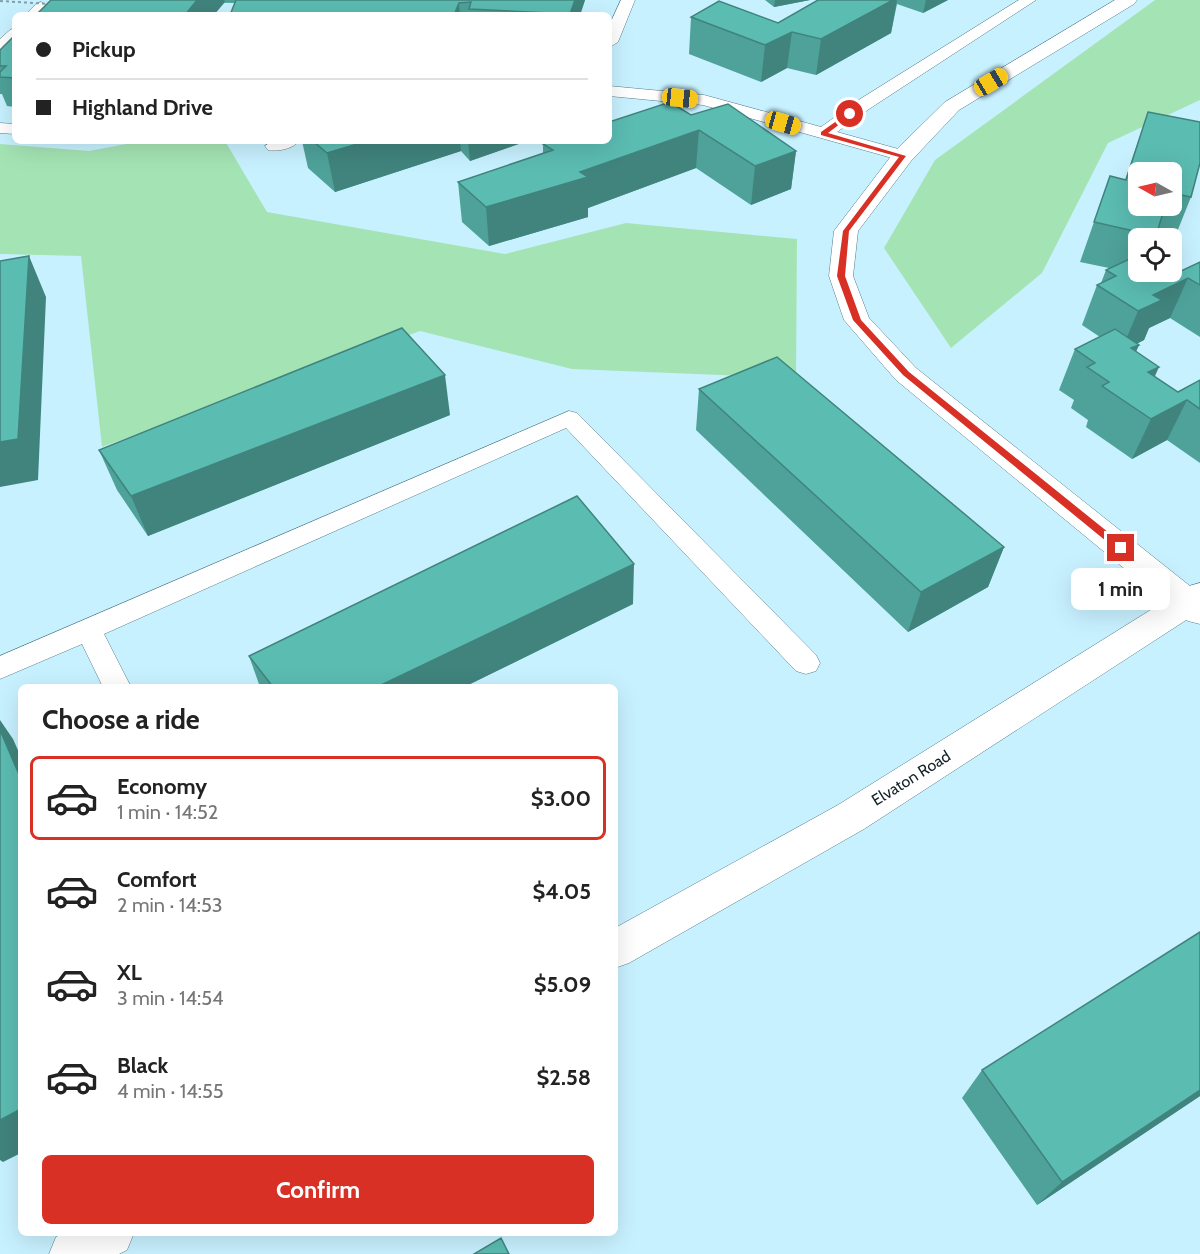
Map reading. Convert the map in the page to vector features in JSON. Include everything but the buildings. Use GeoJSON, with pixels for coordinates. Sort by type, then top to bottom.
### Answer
{"type":"FeatureCollection","features":[{"type":"Feature","properties":{"kind":"street"},"geometry":{"type":"LineString","coordinates":[[1127,0],[952,106],[903,156],[846,231],[841,276],[857,320],[906,374],[1196,603]]}},
{"type":"Feature","properties":{"kind":"street","name":"Elvaton Road"},"geometry":{"type":"LineString","coordinates":[[618,947],[851,817],[1196,603]]}},
{"type":"Feature","properties":{"kind":"street"},"geometry":{"type":"LineString","coordinates":[[73,1254],[105,1236]]}},
{"type":"Feature","properties":{"kind":"lane"},"geometry":{"type":"LineString","coordinates":[[612,37],[628,0]]}},
{"type":"Feature","properties":{"kind":"lane"},"geometry":{"type":"LineString","coordinates":[[823,134],[863,105],[1029,0]]}},
{"type":"Feature","properties":{"kind":"lane"},"geometry":{"type":"LineString","coordinates":[[0,48],[12,36]]}},
{"type":"Feature","properties":{"kind":"lane"},"geometry":{"type":"LineString","coordinates":[[612,91],[704,100],[903,156]]}},
{"type":"Feature","properties":{"kind":"lane"},"geometry":{"type":"LineString","coordinates":[[0,668],[569,418],[806,663]]}},
{"type":"Feature","properties":{"kind":"lane"},"geometry":{"type":"LineString","coordinates":[[88,629],[116,684]]}},
{"type":"Feature","properties":{"kind":"path"},"geometry":{"type":"LineString","coordinates":[[0,2],[59,4]]}},
{"type":"Feature","properties":{"kind":"green space"},"geometry":{"type":"Polygon","coordinates":[[[1155,0],[1200,0],[1200,100],[1108,143],[1042,273],[951,348],[884,248],[935,160],[1155,0]]]}},
{"type":"Feature","properties":{"kind":"green space"},"geometry":{"type":"Polygon","coordinates":[[[0,144],[89,151],[126,144],[227,144],[267,212],[505,254],[626,223],[797,239],[796,378],[572,369],[420,331],[102,447],[81,256],[0,254],[0,144]]]}},
{"type":"Feature","properties":{"kind":"route"},"geometry":{"type":"LineString","coordinates":[[850,114],[823,134],[903,156],[846,231],[841,276],[857,320],[906,374],[1121,548]]}}]}
